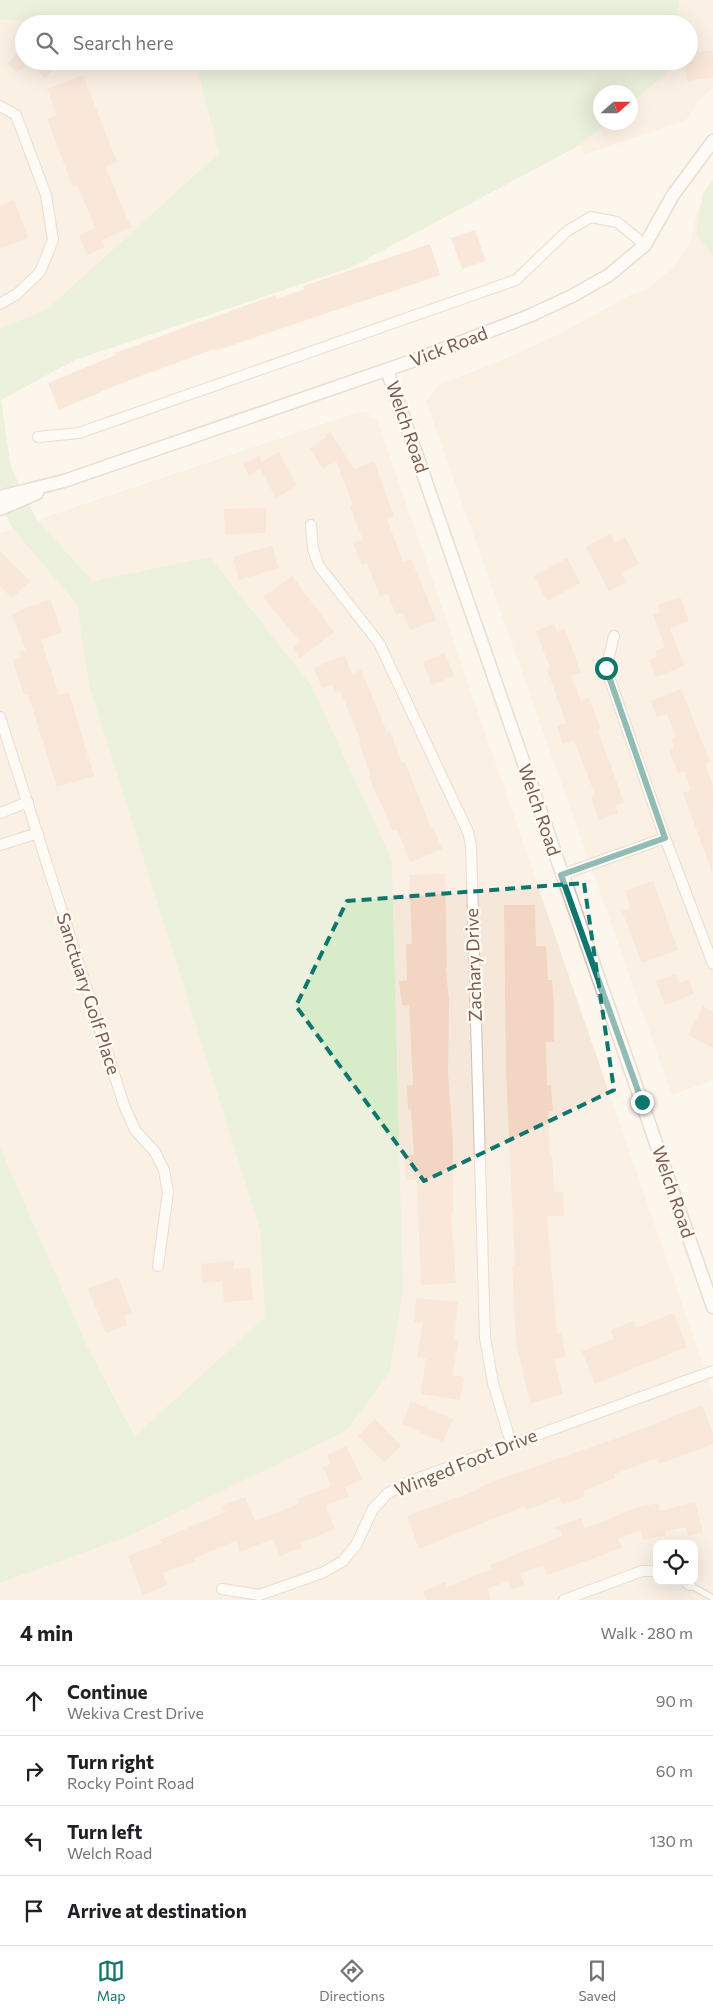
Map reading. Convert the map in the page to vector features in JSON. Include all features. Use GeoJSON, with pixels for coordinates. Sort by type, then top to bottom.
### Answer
{"type":"FeatureCollection","features":[{"type":"Feature","properties":{"kind":"street"},"geometry":{"type":"LineString","coordinates":[[0,106],[16,115],[46,196],[53,240],[40,272],[17,294],[0,304]]}},
{"type":"Feature","properties":{"kind":"street","name":"Vick Road"},"geometry":{"type":"LineString","coordinates":[[0,509],[64,481],[387,370],[529,316],[572,296],[609,274],[645,245],[673,195],[713,140]]}},
{"type":"Feature","properties":{"kind":"street"},"geometry":{"type":"LineString","coordinates":[[38,437],[79,433],[516,280],[567,231],[591,217],[617,222],[645,245]]}},
{"type":"Feature","properties":{"kind":"street","name":"Welch Road"},"geometry":{"type":"LineString","coordinates":[[387,370],[561,875],[713,1307]]}},
{"type":"Feature","properties":{"kind":"street","name":"Vick Road"},"geometry":{"type":"LineString","coordinates":[[0,496],[64,481]]}},
{"type":"Feature","properties":{"kind":"street","name":"Zachary Drive"},"geometry":{"type":"LineString","coordinates":[[311,525],[312,549],[319,566],[379,643],[468,832],[471,845],[485,1338],[492,1383],[511,1443]]}},
{"type":"Feature","properties":{"kind":"street"},"geometry":{"type":"LineString","coordinates":[[614,636],[606,668],[665,838],[713,964]]}},
{"type":"Feature","properties":{"kind":"street","name":"Sanctuary Golf Place"},"geometry":{"type":"LineString","coordinates":[[0,717],[124,1105],[136,1130],[155,1152],[164,1170],[168,1192],[158,1266]]}},
{"type":"Feature","properties":{"kind":"street"},"geometry":{"type":"LineString","coordinates":[[0,813],[28,802]]}},
{"type":"Feature","properties":{"kind":"street"},"geometry":{"type":"LineString","coordinates":[[0,845],[38,833]]}},
{"type":"Feature","properties":{"kind":"street"},"geometry":{"type":"LineString","coordinates":[[561,875],[665,838]]}},
{"type":"Feature","properties":{"kind":"street","name":"Winged Foot Drive"},"geometry":{"type":"LineString","coordinates":[[222,1589],[259,1595],[322,1573],[347,1556],[356,1545],[373,1509],[387,1494],[411,1481],[511,1443],[713,1372]]}},
{"type":"Feature","properties":{"kind":"street"},"geometry":{"type":"LineString","coordinates":[[564,1600],[642,1571],[653,1571]]}},
{"type":"Feature","properties":{"kind":"lane"},"geometry":{"type":"LineString","coordinates":[[690,1585],[713,1598]]}},
{"type":"Feature","properties":{"kind":"highlighted area"},"geometry":{"type":"Polygon","coordinates":[[[584,883],[614,1090],[424,1181],[296,1006],[347,901],[584,883]]]}},
{"type":"Feature","properties":{"kind":"shaded area"},"geometry":{"type":"Polygon","coordinates":[[[679,0],[713,0],[713,88],[698,101],[686,120],[585,154],[580,145],[598,130],[638,130],[638,97],[666,74],[667,70],[698,70],[698,15],[676,15],[679,0]]]}},
{"type":"Feature","properties":{"kind":"shaded area"},"geometry":{"type":"Polygon","coordinates":[[[0,19],[15,20],[15,70],[197,70],[219,153],[46,310],[0,328],[0,19]]]}},
{"type":"Feature","properties":{"kind":"shaded area"},"geometry":{"type":"Polygon","coordinates":[[[713,186],[713,1080],[672,1095],[426,401],[440,384],[490,365],[560,334],[628,296],[649,288],[672,268],[690,243],[698,210],[713,186]]]}},
{"type":"Feature","properties":{"kind":"shaded area"},"geometry":{"type":"Polygon","coordinates":[[[359,412],[366,412],[378,422],[713,1394],[713,1600],[0,1600],[0,1583],[127,1537],[403,1289],[392,860],[311,685],[210,557],[93,581],[37,520],[359,412]]]}},
{"type":"Feature","properties":{"kind":"shaded area"},"geometry":{"type":"Polygon","coordinates":[[[13,529],[77,603],[89,685],[260,1230],[265,1317],[136,1436],[87,1346],[0,1147],[0,533],[13,529]]]}},
{"type":"Feature","properties":{"kind":"green space"},"geometry":{"type":"Polygon","coordinates":[[[0,0],[679,0],[676,15],[15,15],[15,20],[0,19],[0,0]]]}},
{"type":"Feature","properties":{"kind":"green space"},"geometry":{"type":"Polygon","coordinates":[[[197,70],[667,70],[666,74],[638,97],[638,85],[593,85],[593,130],[598,130],[580,145],[352,267],[75,360],[1,400],[11,467],[37,520],[93,581],[210,557],[311,685],[392,860],[403,1289],[389,1373],[347,1430],[127,1537],[0,1583],[0,1147],[87,1346],[135,1436],[265,1317],[260,1230],[89,685],[77,604],[13,529],[0,505],[0,328],[46,310],[219,153],[197,70]]]}},
{"type":"Feature","properties":{"kind":"green space"},"geometry":{"type":"Polygon","coordinates":[[[713,180],[713,257],[696,233],[703,193],[713,180]]]}},
{"type":"Feature","properties":{"kind":"building"},"geometry":{"type":"Polygon","coordinates":[[[713,50],[713,77],[687,81],[685,70],[698,70],[698,52],[713,50]]]}},
{"type":"Feature","properties":{"kind":"building"},"geometry":{"type":"Polygon","coordinates":[[[15,56],[15,70],[20,70],[17,73],[7,64],[15,56]]]}},
{"type":"Feature","properties":{"kind":"building"},"geometry":{"type":"Polygon","coordinates":[[[37,70],[52,70],[45,78],[37,70]]]}},
{"type":"Feature","properties":{"kind":"building"},"geometry":{"type":"Polygon","coordinates":[[[83,75],[117,162],[105,166],[131,227],[102,240],[105,247],[87,255],[79,235],[95,228],[78,186],[73,187],[47,119],[57,115],[47,89],[83,75]]]}},
{"type":"Feature","properties":{"kind":"building"},"geometry":{"type":"Polygon","coordinates":[[[14,200],[28,238],[0,249],[0,206],[14,200]]]}},
{"type":"Feature","properties":{"kind":"building"},"geometry":{"type":"Polygon","coordinates":[[[475,230],[486,261],[462,269],[451,238],[475,230]]]}},
{"type":"Feature","properties":{"kind":"building"},"geometry":{"type":"Polygon","coordinates":[[[430,244],[440,275],[215,351],[214,349],[117,385],[59,410],[48,383],[116,355],[115,353],[191,325],[276,295],[277,299],[304,289],[303,286],[430,244]]]}},
{"type":"Feature","properties":{"kind":"building"},"geometry":{"type":"Polygon","coordinates":[[[330,432],[354,469],[374,461],[394,516],[387,519],[403,562],[411,559],[436,620],[410,630],[403,612],[396,615],[388,594],[380,597],[367,563],[362,565],[353,543],[363,540],[350,507],[353,506],[336,460],[323,469],[310,448],[327,437],[326,434],[330,432]]]}},
{"type":"Feature","properties":{"kind":"building"},"geometry":{"type":"Polygon","coordinates":[[[279,452],[297,486],[276,498],[260,469],[249,476],[243,464],[259,456],[262,462],[279,452]]]}},
{"type":"Feature","properties":{"kind":"building"},"geometry":{"type":"Polygon","coordinates":[[[266,508],[266,533],[225,534],[224,509],[266,508]]]}},
{"type":"Feature","properties":{"kind":"building"},"geometry":{"type":"Polygon","coordinates":[[[610,534],[615,543],[625,537],[639,564],[621,573],[626,582],[609,591],[586,547],[610,534]]]}},
{"type":"Feature","properties":{"kind":"building"},"geometry":{"type":"Polygon","coordinates":[[[272,546],[279,568],[239,580],[233,557],[272,546]]]}},
{"type":"Feature","properties":{"kind":"building"},"geometry":{"type":"Polygon","coordinates":[[[0,551],[30,581],[12,598],[0,586],[0,551]]]}},
{"type":"Feature","properties":{"kind":"building"},"geometry":{"type":"Polygon","coordinates":[[[567,558],[580,583],[547,601],[534,576],[567,558]]]}},
{"type":"Feature","properties":{"kind":"building"},"geometry":{"type":"Polygon","coordinates":[[[292,576],[334,632],[300,658],[293,648],[300,642],[263,597],[292,576]]]}},
{"type":"Feature","properties":{"kind":"building"},"geometry":{"type":"Polygon","coordinates":[[[680,597],[689,621],[670,628],[684,666],[656,677],[649,660],[657,657],[655,651],[665,647],[653,615],[660,612],[658,605],[680,597]]]}},
{"type":"Feature","properties":{"kind":"building"},"geometry":{"type":"Polygon","coordinates":[[[50,599],[62,632],[41,640],[59,695],[69,692],[94,776],[57,787],[28,694],[24,695],[13,660],[21,657],[19,652],[26,650],[12,614],[50,599]]]}},
{"type":"Feature","properties":{"kind":"building"},"geometry":{"type":"Polygon","coordinates":[[[554,624],[557,632],[565,629],[581,673],[571,676],[581,701],[589,698],[601,730],[598,731],[624,802],[615,806],[618,813],[599,820],[591,797],[595,795],[574,740],[563,744],[557,726],[566,723],[547,669],[550,668],[536,631],[554,624]]]}},
{"type":"Feature","properties":{"kind":"building"},"geometry":{"type":"Polygon","coordinates":[[[445,653],[454,676],[432,685],[423,662],[445,653]]]}},
{"type":"Feature","properties":{"kind":"building"},"geometry":{"type":"Polygon","coordinates":[[[344,655],[352,674],[361,670],[387,732],[390,731],[402,763],[405,762],[431,828],[433,827],[442,849],[410,862],[397,829],[393,831],[369,777],[371,776],[359,743],[361,742],[340,690],[335,693],[332,684],[322,688],[314,668],[344,655]]]}},
{"type":"Feature","properties":{"kind":"building"},"geometry":{"type":"Polygon","coordinates":[[[681,689],[710,762],[705,764],[713,786],[712,872],[683,793],[691,790],[685,771],[678,774],[669,750],[674,748],[671,739],[676,737],[667,714],[657,717],[651,701],[681,689]]]}},
{"type":"Feature","properties":{"kind":"building"},"geometry":{"type":"Polygon","coordinates":[[[445,874],[446,968],[449,1001],[448,1073],[453,1142],[453,1213],[451,1213],[456,1283],[421,1285],[417,1180],[406,1180],[405,1155],[414,1155],[411,1109],[408,1110],[407,1086],[413,1085],[409,1005],[402,1006],[399,981],[407,980],[406,944],[412,944],[409,875],[445,874]]]}},
{"type":"Feature","properties":{"kind":"building"},"geometry":{"type":"Polygon","coordinates":[[[653,881],[678,950],[642,963],[622,911],[631,908],[625,891],[653,881]]]}},
{"type":"Feature","properties":{"kind":"building"},"geometry":{"type":"Polygon","coordinates":[[[504,905],[535,905],[536,946],[546,946],[548,980],[552,980],[554,1006],[554,1042],[546,1042],[547,1085],[551,1085],[553,1111],[548,1111],[550,1156],[552,1156],[554,1192],[563,1192],[564,1216],[547,1216],[557,1334],[561,1333],[566,1357],[554,1359],[563,1394],[530,1403],[516,1341],[512,1265],[515,1265],[506,1074],[504,905]]]}},
{"type":"Feature","properties":{"kind":"building"},"geometry":{"type":"Polygon","coordinates":[[[676,974],[679,983],[689,979],[694,994],[665,1005],[656,981],[676,974]]]}},
{"type":"Feature","properties":{"kind":"building"},"geometry":{"type":"Polygon","coordinates":[[[703,1006],[713,1012],[713,1048],[688,1035],[703,1006]]]}},
{"type":"Feature","properties":{"kind":"building"},"geometry":{"type":"Polygon","coordinates":[[[233,1261],[234,1269],[250,1268],[253,1300],[224,1302],[222,1281],[203,1283],[201,1264],[233,1261]]]}},
{"type":"Feature","properties":{"kind":"building"},"geometry":{"type":"Polygon","coordinates":[[[118,1277],[132,1313],[124,1316],[127,1325],[106,1333],[88,1289],[118,1277]]]}},
{"type":"Feature","properties":{"kind":"building"},"geometry":{"type":"Polygon","coordinates":[[[416,1298],[458,1302],[454,1339],[459,1340],[452,1375],[464,1377],[460,1400],[421,1394],[426,1359],[417,1357],[423,1323],[414,1322],[416,1298]]]}},
{"type":"Feature","properties":{"kind":"building"},"geometry":{"type":"Polygon","coordinates":[[[674,1313],[687,1347],[595,1384],[582,1351],[614,1339],[611,1330],[634,1321],[636,1328],[674,1313]]]}},
{"type":"Feature","properties":{"kind":"building"},"geometry":{"type":"Polygon","coordinates":[[[411,1401],[453,1419],[443,1442],[402,1424],[411,1401]]]}},
{"type":"Feature","properties":{"kind":"building"},"geometry":{"type":"Polygon","coordinates":[[[702,1405],[713,1434],[713,1444],[659,1464],[657,1458],[614,1474],[615,1478],[583,1491],[585,1496],[562,1505],[559,1497],[526,1510],[525,1506],[419,1549],[407,1516],[480,1489],[480,1487],[502,1478],[635,1432],[702,1405]]]}},
{"type":"Feature","properties":{"kind":"building"},"geometry":{"type":"Polygon","coordinates":[[[375,1419],[401,1446],[384,1462],[358,1436],[375,1419]]]}},
{"type":"Feature","properties":{"kind":"building"},"geometry":{"type":"Polygon","coordinates":[[[346,1446],[362,1479],[345,1487],[349,1496],[326,1506],[335,1529],[300,1543],[302,1548],[280,1556],[273,1539],[240,1552],[236,1541],[194,1558],[195,1561],[163,1573],[167,1585],[143,1595],[128,1556],[162,1543],[160,1540],[225,1512],[222,1506],[245,1497],[255,1521],[299,1504],[297,1499],[331,1486],[323,1467],[331,1463],[327,1455],[346,1446]]]}},
{"type":"Feature","properties":{"kind":"building"},"geometry":{"type":"Polygon","coordinates":[[[695,1502],[703,1532],[688,1536],[686,1527],[665,1531],[666,1535],[643,1540],[640,1530],[618,1539],[622,1547],[608,1553],[547,1575],[543,1565],[520,1574],[524,1585],[511,1590],[508,1581],[487,1589],[491,1600],[427,1600],[423,1591],[446,1582],[447,1587],[492,1569],[490,1565],[562,1536],[560,1530],[552,1529],[581,1518],[585,1529],[635,1508],[658,1503],[660,1511],[695,1502]]]}},
{"type":"Feature","properties":{"kind":"route"},"geometry":{"type":"LineString","coordinates":[[606,668],[665,838],[561,875],[642,1102]]}}]}
